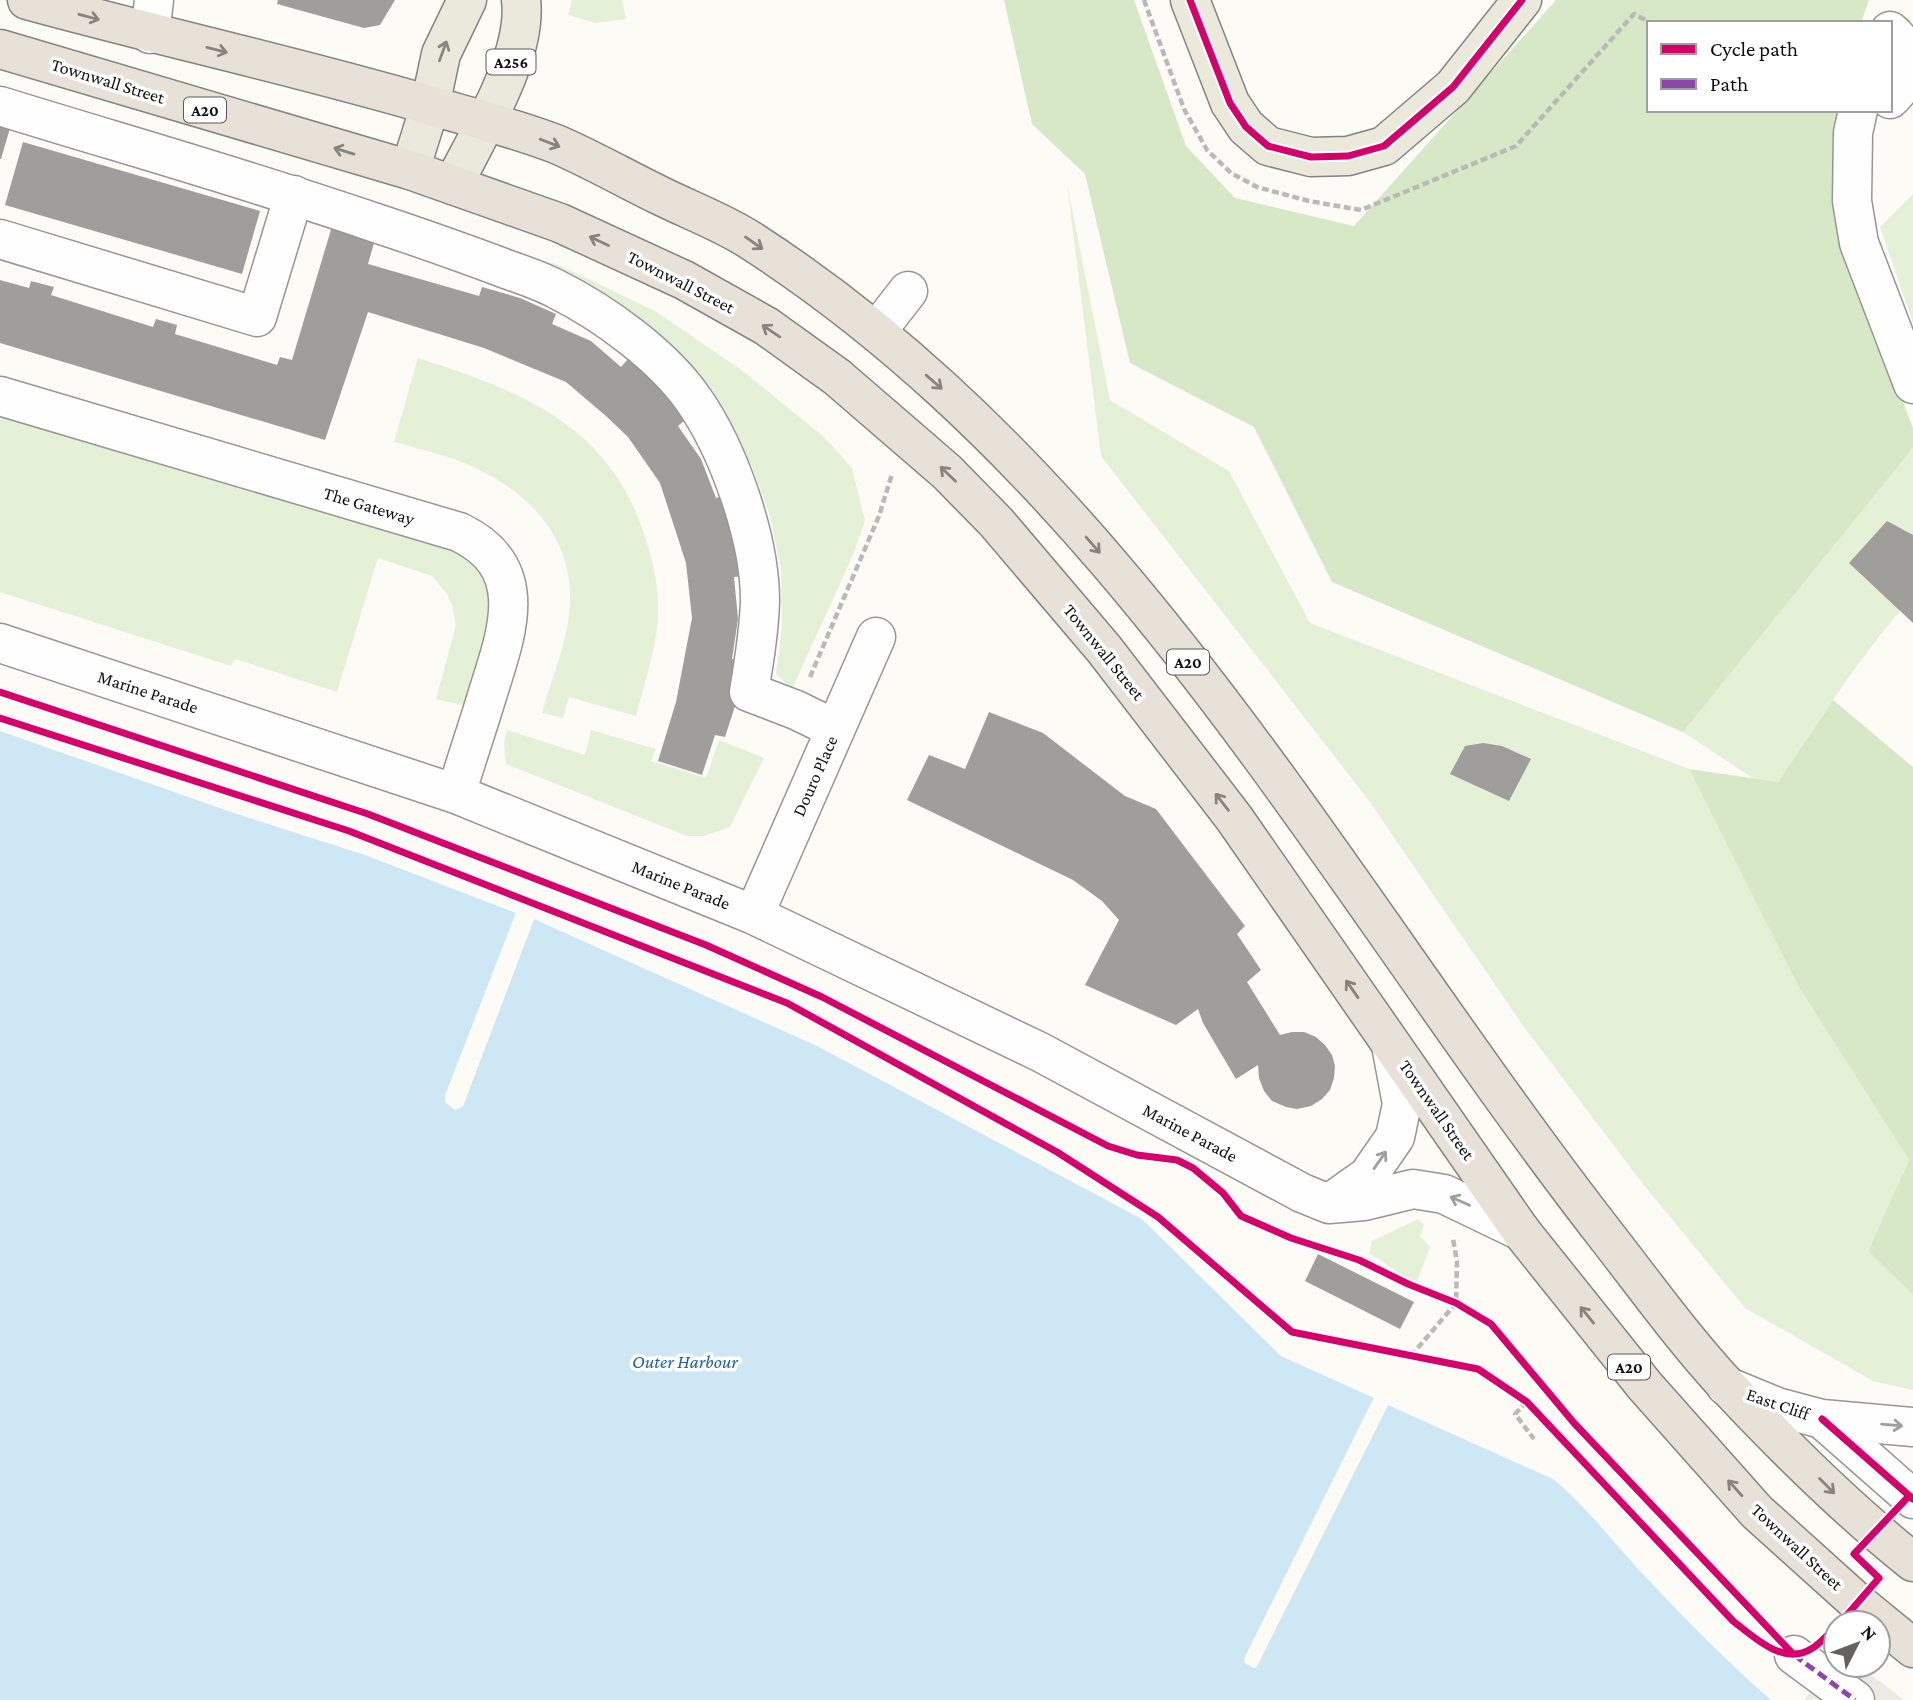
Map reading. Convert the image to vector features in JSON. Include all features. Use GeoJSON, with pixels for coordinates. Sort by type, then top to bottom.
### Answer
{"type":"FeatureCollection","features":[{"type":"Feature","properties":{"kind":"highway","name":"A20"},"geometry":{"type":"LineString","coordinates":[[27,0],[152,17],[356,84],[555,144],[746,237],[877,331],[947,393],[1035,478],[1112,566],[1270,765],[1549,1162],[1695,1349],[1727,1386],[1857,1516],[1913,1562]]}},
{"type":"Feature","properties":{"kind":"highway","name":"Townwall Street"},"geometry":{"type":"LineString","coordinates":[[0,49],[410,170],[575,229],[684,279],[776,334],[837,377],[947,472],[996,522],[1104,649],[1234,818],[1521,1231],[1644,1387],[1757,1512],[1857,1603],[1913,1648]]}},
{"type":"Feature","properties":{"kind":"main road"},"geometry":{"type":"LineString","coordinates":[[410,170],[441,54],[467,0]]}},
{"type":"Feature","properties":{"kind":"main road","name":"A256"},"geometry":{"type":"LineString","coordinates":[[453,185],[502,90],[520,34],[523,11],[521,0]]}},
{"type":"Feature","properties":{"kind":"main road"},"geometry":{"type":"LineString","coordinates":[[1190,0],[1230,103],[1246,127],[1268,146],[1311,157],[1348,156],[1384,146],[1453,87],[1522,0]]}},
{"type":"Feature","properties":{"kind":"street"},"geometry":{"type":"LineString","coordinates":[[1882,21],[1887,0]]}},
{"type":"Feature","properties":{"kind":"street"},"geometry":{"type":"LineString","coordinates":[[1892,33],[1901,40],[1908,61],[1905,78],[1892,96]]}},
{"type":"Feature","properties":{"kind":"street"},"geometry":{"type":"LineString","coordinates":[[0,106],[294,195],[464,253],[555,288],[596,312],[633,339],[693,398],[709,424],[737,488],[749,528],[760,600],[757,647],[749,692],[835,729]]}},
{"type":"Feature","properties":{"kind":"street"},"geometry":{"type":"LineString","coordinates":[[1858,112],[1853,133],[1852,201],[1859,243],[1913,384]]}},
{"type":"Feature","properties":{"kind":"street"},"geometry":{"type":"LineString","coordinates":[[0,239],[257,317],[294,195]]}},
{"type":"Feature","properties":{"kind":"street"},"geometry":{"type":"LineString","coordinates":[[877,331],[908,292]]}},
{"type":"Feature","properties":{"kind":"street","name":"The Gateway"},"geometry":{"type":"LineString","coordinates":[[0,396],[458,533],[484,547],[503,573],[508,590],[506,637],[456,794]]}},
{"type":"Feature","properties":{"kind":"street","name":"Douro Place"},"geometry":{"type":"LineString","coordinates":[[754,915],[876,637]]}},
{"type":"Feature","properties":{"kind":"street","name":"Marine Parade"},"geometry":{"type":"LineString","coordinates":[[0,643],[456,794],[754,915],[1040,1052],[1302,1193],[1329,1204],[1364,1201],[1413,1189],[1444,1194],[1521,1231]]}},
{"type":"Feature","properties":{"kind":"street"},"geometry":{"type":"LineString","coordinates":[[1329,1204],[1368,1176],[1395,1137],[1402,1104],[1391,1045]]}},
{"type":"Feature","properties":{"kind":"street","name":"East Cliff"},"geometry":{"type":"LineString","coordinates":[[1727,1386],[1777,1407],[1822,1419],[1913,1427]]}},
{"type":"Feature","properties":{"kind":"street"},"geometry":{"type":"LineString","coordinates":[[1822,1419],[1913,1499]]}},
{"type":"Feature","properties":{"kind":"street"},"geometry":{"type":"LineString","coordinates":[[1794,1655],[1855,1700]]}},
{"type":"Feature","properties":{"kind":"path"},"geometry":{"type":"LineString","coordinates":[[1634,13],[1647,21]]}},
{"type":"Feature","properties":{"kind":"path"},"geometry":{"type":"LineString","coordinates":[[796,710],[879,516],[905,436]]}},
{"type":"Feature","properties":{"kind":"path"},"geometry":{"type":"LineString","coordinates":[[0,718],[349,831],[788,1003],[1056,1152],[1158,1217],[1292,1332],[1478,1369],[1527,1402],[1733,1621],[1768,1647],[1794,1655]]}},
{"type":"Feature","properties":{"kind":"path"},"geometry":{"type":"LineString","coordinates":[[1411,1356],[1456,1303],[1457,1261],[1444,1194]]}},
{"type":"Feature","properties":{"kind":"path"},"geometry":{"type":"LineString","coordinates":[[1444,1299],[1468,1310]]}},
{"type":"Feature","properties":{"kind":"path"},"geometry":{"type":"LineString","coordinates":[[1527,1402],[1515,1414],[1534,1439]]}},
{"type":"Feature","properties":{"kind":"green space"},"geometry":{"type":"Polygon","coordinates":[[[572,0],[622,0],[626,19],[595,23],[568,15],[572,0]]]}},
{"type":"Feature","properties":{"kind":"green space"},"geometry":{"type":"Polygon","coordinates":[[[1004,0],[1134,0],[1186,146],[1235,198],[1354,226],[1556,0],[1869,0],[1862,21],[1647,21],[1647,112],[1840,112],[1839,236],[1913,428],[1913,448],[1683,732],[1332,582],[1254,427],[1130,363],[1085,174],[1032,124],[1004,0]]]}},
{"type":"Feature","properties":{"kind":"green space"},"geometry":{"type":"Polygon","coordinates":[[[1067,184],[1110,400],[1229,471],[1310,623],[1689,769],[1797,984],[1909,1160],[1868,1251],[1913,1295],[1913,1390],[1873,1381],[1745,1308],[1643,1184],[1524,1027],[1367,798],[1101,456],[1067,184]]]}},
{"type":"Feature","properties":{"kind":"green space"},"geometry":{"type":"Polygon","coordinates":[[[1913,194],[1913,323],[1880,227],[1913,194]]]}},
{"type":"Feature","properties":{"kind":"green space"},"geometry":{"type":"Polygon","coordinates":[[[484,241],[561,266],[655,311],[740,369],[823,436],[852,468],[865,521],[853,555],[792,689],[776,674],[782,627],[781,569],[770,516],[753,469],[718,402],[657,336],[484,241]]]}},
{"type":"Feature","properties":{"kind":"green space"},"geometry":{"type":"Polygon","coordinates":[[[418,358],[490,383],[553,415],[581,436],[605,461],[626,492],[648,547],[658,596],[654,648],[636,716],[569,697],[563,718],[542,713],[569,618],[569,580],[564,558],[543,520],[529,503],[511,489],[462,462],[394,442],[418,358]]]}},
{"type":"Feature","properties":{"kind":"green space"},"geometry":{"type":"Polygon","coordinates":[[[0,404],[459,543],[497,596],[470,707],[436,699],[456,625],[447,594],[432,576],[378,558],[337,692],[235,659],[231,666],[0,592],[0,404]]]}},
{"type":"Feature","properties":{"kind":"green space"},"geometry":{"type":"Polygon","coordinates":[[[1913,448],[1913,596],[1857,666],[1772,791],[1683,732],[1913,448]]]}},
{"type":"Feature","properties":{"kind":"green space"},"geometry":{"type":"Polygon","coordinates":[[[1833,700],[1913,767],[1913,1295],[1868,1251],[1909,1160],[1797,984],[1689,769],[1778,782],[1833,700]]]}},
{"type":"Feature","properties":{"kind":"green space"},"geometry":{"type":"Polygon","coordinates":[[[507,730],[585,755],[591,730],[656,749],[651,761],[706,778],[719,740],[764,758],[730,827],[704,836],[687,836],[506,764],[504,743],[507,730]]]}},
{"type":"Feature","properties":{"kind":"green space"},"geometry":{"type":"Polygon","coordinates":[[[1418,1219],[1424,1225],[1420,1236],[1430,1247],[1416,1284],[1369,1253],[1372,1241],[1418,1219]]]}},
{"type":"Feature","properties":{"kind":"shaded area"},"geometry":{"type":"Polygon","coordinates":[[[1822,1676],[1822,1679],[1876,1679],[1904,1700],[1804,1700],[1822,1676]]]}},
{"type":"Feature","properties":{"kind":"water","name":"Outer Harbour"},"geometry":{"type":"Polygon","coordinates":[[[0,731],[234,813],[365,855],[516,913],[445,1096],[455,1110],[463,1106],[534,919],[817,1046],[1142,1219],[1281,1356],[1374,1398],[1244,1659],[1245,1663],[1254,1668],[1388,1405],[1553,1479],[1689,1622],[1771,1700],[0,1700],[0,731]]]}},
{"type":"Feature","properties":{"kind":"pier"},"geometry":{"type":"Polygon","coordinates":[[[516,913],[519,915],[448,1096],[455,1106],[460,1103],[531,918],[534,919],[463,1106],[455,1110],[445,1102],[445,1096],[516,913]]]}},
{"type":"Feature","properties":{"kind":"pier"},"geometry":{"type":"Polygon","coordinates":[[[1374,1398],[1377,1399],[1247,1660],[1255,1664],[1385,1403],[1388,1405],[1255,1668],[1245,1663],[1244,1659],[1374,1398]]]}},
{"type":"Feature","properties":{"kind":"building"},"geometry":{"type":"Polygon","coordinates":[[[278,0],[395,0],[380,25],[364,28],[277,4],[278,0]]]}},
{"type":"Feature","properties":{"kind":"building"},"geometry":{"type":"Polygon","coordinates":[[[0,125],[10,128],[1,159],[0,159],[0,125]]]}},
{"type":"Feature","properties":{"kind":"building"},"geometry":{"type":"Polygon","coordinates":[[[23,142],[260,211],[242,274],[5,205],[23,142]]]}},
{"type":"Feature","properties":{"kind":"building"},"geometry":{"type":"Polygon","coordinates":[[[333,223],[376,236],[368,264],[479,296],[482,287],[520,298],[556,314],[552,324],[591,341],[621,367],[628,359],[659,385],[686,419],[678,426],[701,459],[716,498],[725,495],[746,576],[734,577],[738,619],[732,659],[743,661],[737,700],[725,737],[715,735],[702,775],[658,761],[676,702],[692,618],[686,563],[660,483],[628,437],[566,382],[484,348],[368,312],[325,440],[0,343],[0,280],[29,288],[31,281],[54,287],[51,295],[153,327],[156,319],[177,325],[175,334],[277,365],[280,357],[292,360],[333,223]]]}},
{"type":"Feature","properties":{"kind":"building"},"geometry":{"type":"Polygon","coordinates":[[[1887,521],[1913,535],[1913,623],[1849,563],[1887,521]]]}},
{"type":"Feature","properties":{"kind":"building"},"geometry":{"type":"Polygon","coordinates":[[[989,712],[1043,733],[1125,796],[1156,809],[1245,926],[1237,934],[1261,970],[1247,982],[1280,1035],[1304,1032],[1316,1037],[1332,1055],[1334,1078],[1330,1090],[1322,1099],[1311,1106],[1297,1109],[1272,1101],[1264,1091],[1258,1065],[1236,1079],[1203,1023],[1198,1009],[1176,1025],[1085,985],[1119,920],[1102,901],[1073,880],[907,800],[929,755],[965,769],[989,712]]]}},
{"type":"Feature","properties":{"kind":"building"},"geometry":{"type":"Polygon","coordinates":[[[1483,743],[1502,746],[1531,759],[1509,801],[1450,774],[1465,746],[1483,743]]]}},
{"type":"Feature","properties":{"kind":"building"},"geometry":{"type":"Polygon","coordinates":[[[1318,1254],[1414,1302],[1400,1329],[1305,1281],[1318,1254]]]}},
{"type":"Feature","properties":{"kind":"marked path"},"geometry":{"type":"LineString","coordinates":[[1794,1655],[1855,1700]]}},
{"type":"Feature","properties":{"kind":"cycle path"},"geometry":{"type":"LineString","coordinates":[[1190,0],[1230,103],[1246,127],[1268,146],[1311,157],[1348,156],[1384,146],[1453,87],[1522,0]]}},
{"type":"Feature","properties":{"kind":"cycle path"},"geometry":{"type":"LineString","coordinates":[[0,692],[368,814],[706,945],[822,997],[1108,1146],[1137,1155],[1177,1160],[1193,1168],[1223,1193],[1241,1216],[1291,1238],[1359,1260],[1456,1303],[1491,1324],[1574,1423],[1792,1653]]}},
{"type":"Feature","properties":{"kind":"cycle path"},"geometry":{"type":"LineString","coordinates":[[0,718],[349,831],[787,1003],[1057,1152],[1158,1217],[1292,1332],[1478,1369],[1527,1402],[1733,1621],[1780,1652],[1800,1653],[1822,1640]]}},
{"type":"Feature","properties":{"kind":"cycle path"},"geometry":{"type":"LineString","coordinates":[[1822,1419],[1913,1499]]}},
{"type":"Feature","properties":{"kind":"cycle path"},"geometry":{"type":"LineString","coordinates":[[1852,1609],[1879,1578],[1854,1554],[1909,1496]]}}]}
